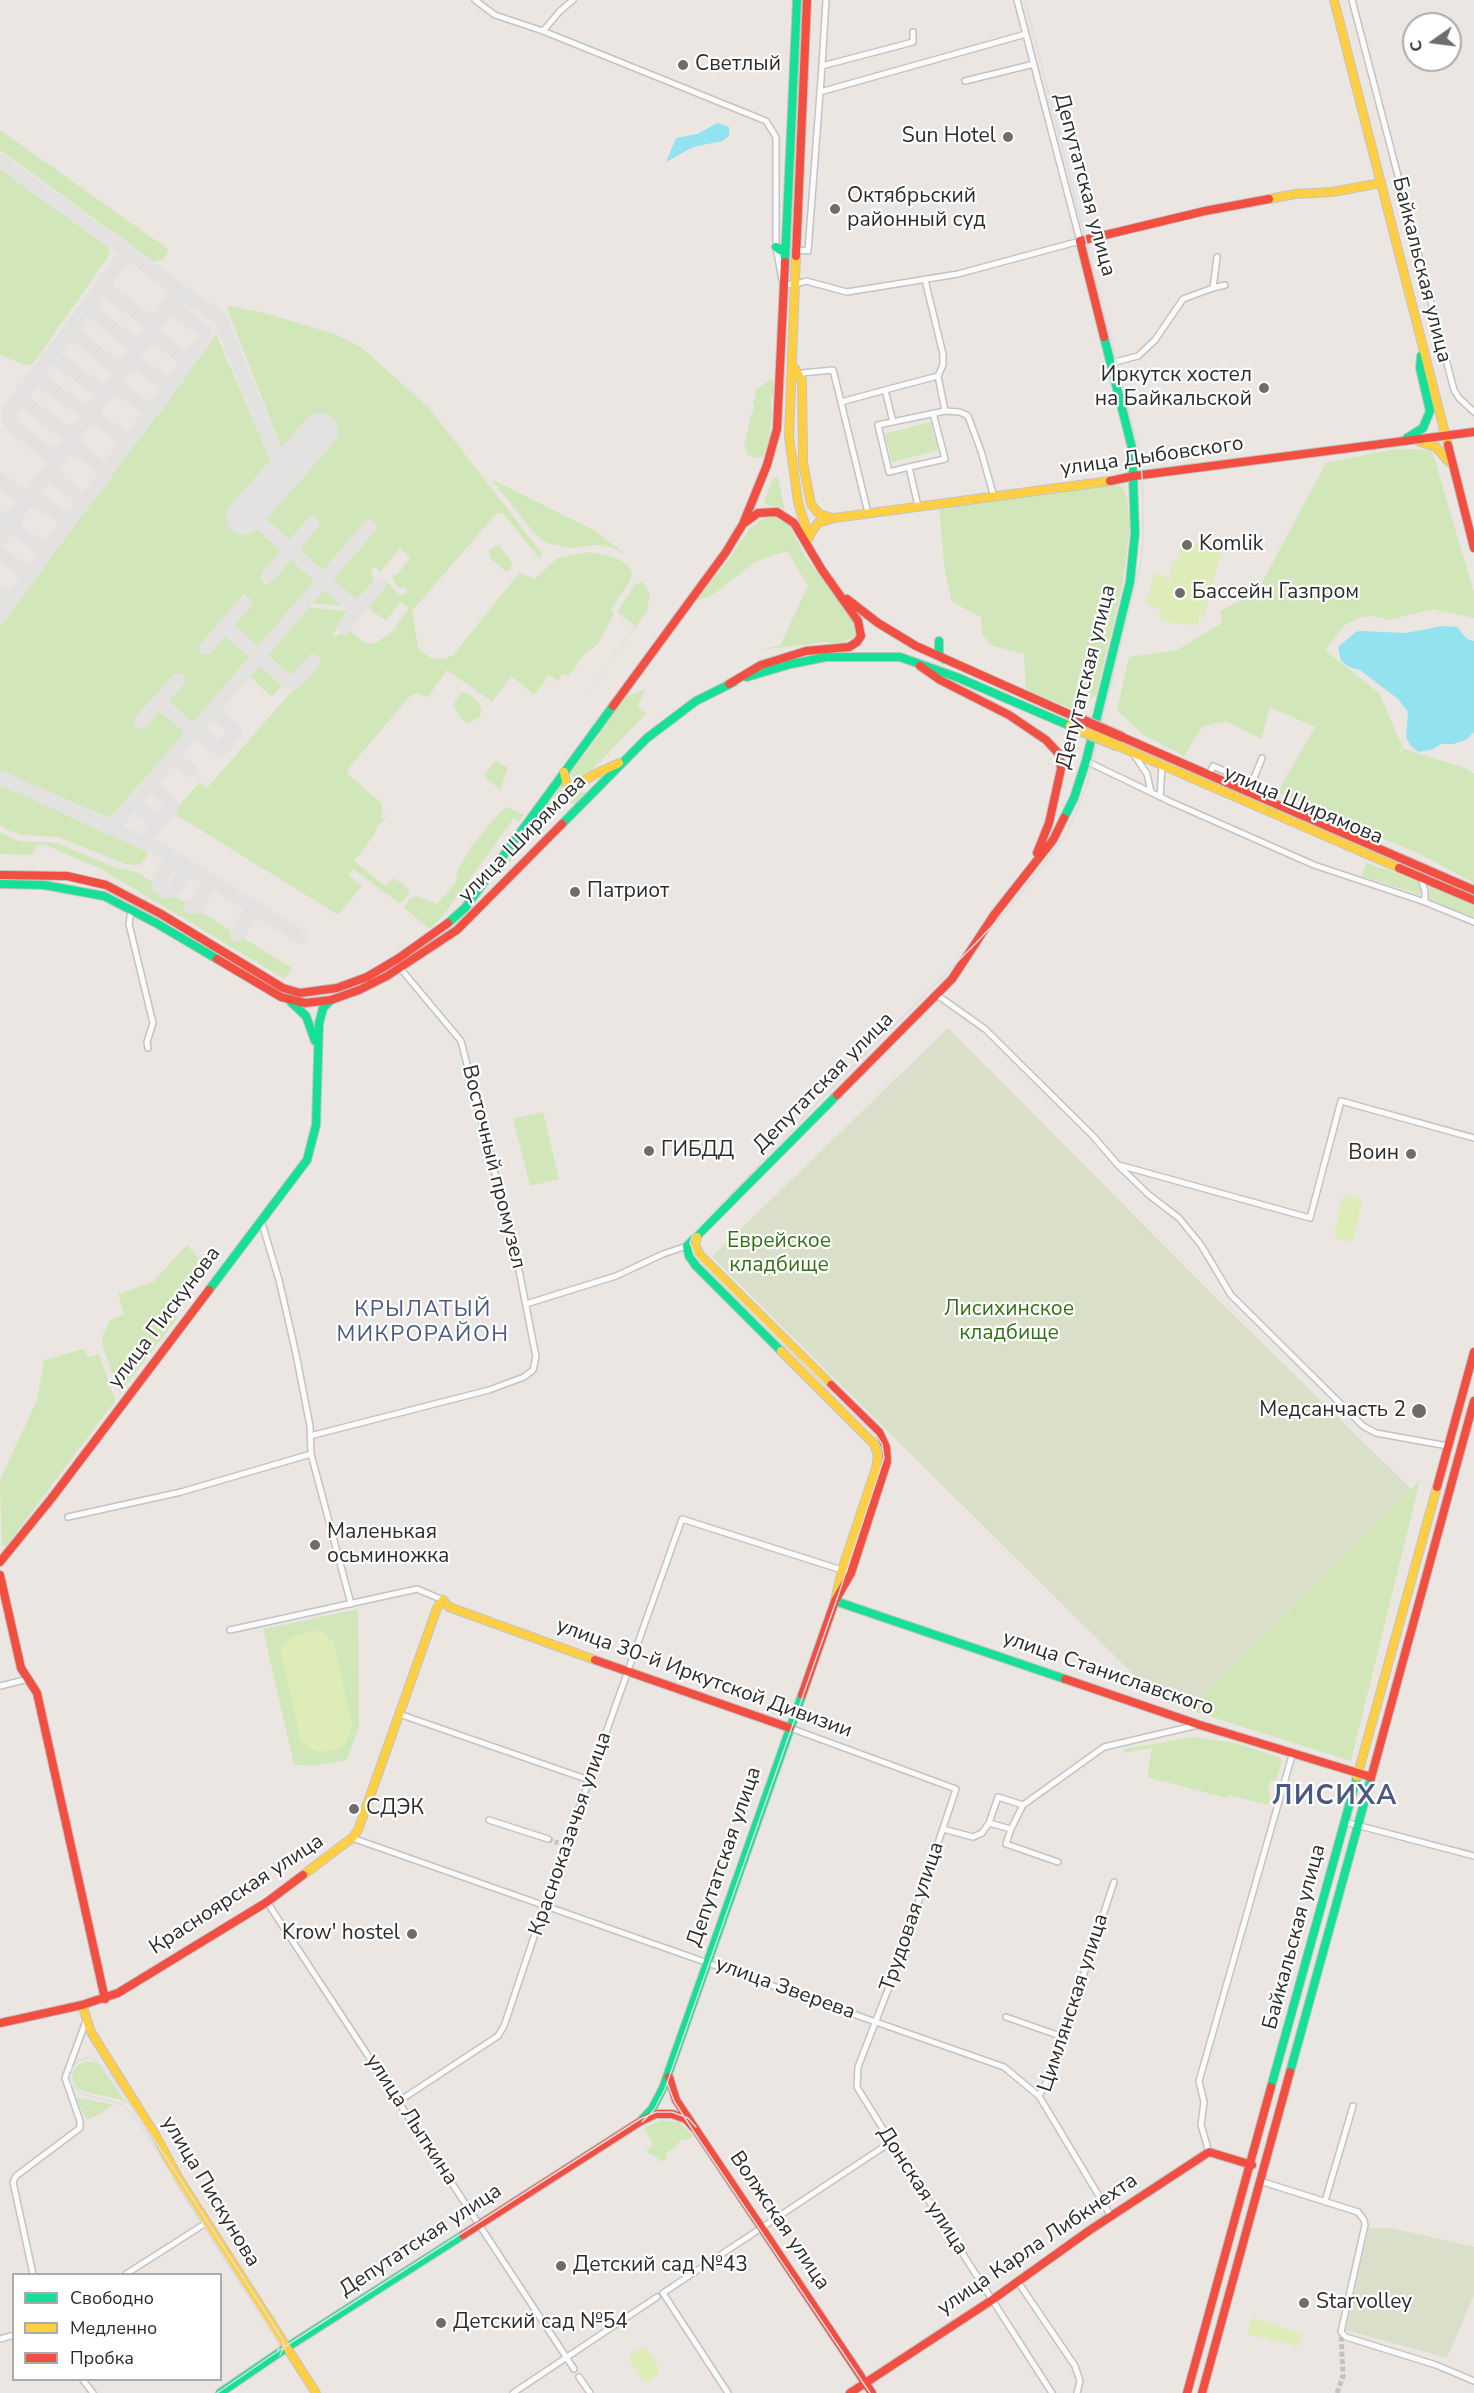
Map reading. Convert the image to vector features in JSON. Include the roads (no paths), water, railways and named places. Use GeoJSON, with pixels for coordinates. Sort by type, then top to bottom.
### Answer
{"type":"FeatureCollection","features":[{"type":"Feature","properties":{"kind":"main road","name":"улица Ширямова"},"geometry":{"type":"LineString","coordinates":[[0,875],[41,875],[87,879],[126,894],[274,983],[300,993],[331,990],[367,977],[424,942],[455,918],[501,861],[726,552],[743,524],[767,465],[777,429],[783,285],[781,246],[797,0]]}},
{"type":"Feature","properties":{"kind":"main road"},"geometry":{"type":"LineString","coordinates":[[807,0],[790,451],[798,502],[808,537],[822,570]]}},
{"type":"Feature","properties":{"kind":"main road","name":"Байкальская улица"},"geometry":{"type":"LineString","coordinates":[[1334,0],[1474,548]]}},
{"type":"Feature","properties":{"kind":"main road"},"geometry":{"type":"LineString","coordinates":[[1080,241],[1205,210],[1295,194],[1332,192],[1381,183]]}},
{"type":"Feature","properties":{"kind":"main road","name":"Депутатская улица"},"geometry":{"type":"LineString","coordinates":[[641,2121],[658,2100],[672,2065],[835,1601],[886,1469],[887,1455],[879,1432],[698,1253],[695,1243],[698,1234],[952,979],[994,915],[1056,835],[1072,804],[1086,761],[1133,565],[1135,532],[1132,448],[1080,241]]}},
{"type":"Feature","properties":{"kind":"main road"},"geometry":{"type":"LineString","coordinates":[[1407,440],[1423,428],[1430,411],[1420,368],[1422,348]]}},
{"type":"Feature","properties":{"kind":"main road"},"geometry":{"type":"LineString","coordinates":[[793,366],[802,381],[801,440],[811,504],[819,514],[834,518]]}},
{"type":"Feature","properties":{"kind":"main road","name":"улица Дыбовского"},"geometry":{"type":"LineString","coordinates":[[834,518],[1474,432]]}},
{"type":"Feature","properties":{"kind":"main road"},"geometry":{"type":"LineString","coordinates":[[1407,440],[1436,447],[1452,466]]}},
{"type":"Feature","properties":{"kind":"main road"},"geometry":{"type":"LineString","coordinates":[[729,684],[760,665],[806,651],[849,646],[861,636],[860,626],[794,523],[783,514],[771,511],[751,516],[743,524]]}},
{"type":"Feature","properties":{"kind":"main road"},"geometry":{"type":"LineString","coordinates":[[808,537],[818,523],[834,518]]}},
{"type":"Feature","properties":{"kind":"main road"},"geometry":{"type":"LineString","coordinates":[[840,594],[891,632],[951,663],[1073,716],[1120,741]]}},
{"type":"Feature","properties":{"kind":"main road"},"geometry":{"type":"LineString","coordinates":[[939,641],[939,655],[951,663]]}},
{"type":"Feature","properties":{"kind":"main road","name":"улица Ширямова"},"geometry":{"type":"LineString","coordinates":[[0,884],[44,885],[114,899],[287,1000],[305,1003],[331,1000],[359,990],[400,969],[445,940],[474,914],[647,738],[696,701],[729,684],[771,669],[826,657],[888,656],[914,661],[1070,726],[1120,741],[1209,775],[1474,890]]}},
{"type":"Feature","properties":{"kind":"main road"},"geometry":{"type":"LineString","coordinates":[[914,661],[940,680],[1009,715],[1054,748],[1061,756],[1062,762],[1041,847],[1021,880]]}},
{"type":"Feature","properties":{"kind":"main road"},"geometry":{"type":"LineString","coordinates":[[994,671],[994,677],[999,683]]}},
{"type":"Feature","properties":{"kind":"main road","name":"улица Ширямова"},"geometry":{"type":"LineString","coordinates":[[1120,741],[1132,752],[1153,755],[1162,765],[1474,900]]}},
{"type":"Feature","properties":{"kind":"main road"},"geometry":{"type":"LineString","coordinates":[[564,772],[566,782],[569,786],[575,787],[593,775],[624,762]]}},
{"type":"Feature","properties":{"kind":"main road"},"geometry":{"type":"LineString","coordinates":[[1052,806],[1056,815],[1060,817],[1072,804]]}},
{"type":"Feature","properties":{"kind":"main road"},"geometry":{"type":"LineString","coordinates":[[41,875],[55,878],[53,884],[44,885]]}},
{"type":"Feature","properties":{"kind":"main road"},"geometry":{"type":"LineString","coordinates":[[87,879],[81,881],[80,884],[81,889],[87,892]]}},
{"type":"Feature","properties":{"kind":"main road","name":"улица Пискунова"},"geometry":{"type":"LineString","coordinates":[[287,1000],[300,1008],[308,1020],[315,1043],[320,1079]]}},
{"type":"Feature","properties":{"kind":"main road","name":"улица Пискунова"},"geometry":{"type":"LineString","coordinates":[[0,1562],[51,1499],[307,1160],[316,1125],[320,1079],[319,1024],[323,1008],[331,1000]]}},
{"type":"Feature","properties":{"kind":"main road"},"geometry":{"type":"LineString","coordinates":[[687,1246],[698,1234]]}},
{"type":"Feature","properties":{"kind":"main road","name":"Депутатская улица"},"geometry":{"type":"LineString","coordinates":[[687,1246],[689,1256],[696,1266],[874,1444],[878,1455],[876,1468],[847,1572]]}},
{"type":"Feature","properties":{"kind":"main road","name":"Байкальская улица"},"geometry":{"type":"LineString","coordinates":[[1187,2393],[1252,2165],[1474,1352]]}},
{"type":"Feature","properties":{"kind":"main road","name":"Байкальская улица"},"geometry":{"type":"LineString","coordinates":[[1202,2393],[1474,1401]]}},
{"type":"Feature","properties":{"kind":"main road"},"geometry":{"type":"LineString","coordinates":[[0,1575],[21,1668],[37,1693],[105,1999]]}},
{"type":"Feature","properties":{"kind":"main road","name":"улица 30-й Иркутской Дивизии"},"geometry":{"type":"LineString","coordinates":[[443,1599],[449,1607],[790,1728]]}},
{"type":"Feature","properties":{"kind":"main road","name":"Красноярская улица"},"geometry":{"type":"LineString","coordinates":[[0,2023],[105,1999],[130,1987],[267,1902],[352,1838],[361,1820],[437,1608],[443,1599]]}},
{"type":"Feature","properties":{"kind":"main road","name":"улица Станиславского"},"geometry":{"type":"LineString","coordinates":[[835,1601],[1200,1725],[1371,1777]]}},
{"type":"Feature","properties":{"kind":"main road","name":"улица Пискунова"},"geometry":{"type":"LineString","coordinates":[[82,2005],[86,2020],[98,2043],[156,2136],[179,2179],[316,2393]]}},
{"type":"Feature","properties":{"kind":"main road","name":"Волжская улица"},"geometry":{"type":"LineString","coordinates":[[672,2065],[669,2080],[672,2092],[872,2393]]}},
{"type":"Feature","properties":{"kind":"main road","name":"Депутатская улица"},"geometry":{"type":"LineString","coordinates":[[220,2393],[286,2348],[641,2121],[656,2114],[672,2114],[686,2119],[694,2128]]}},
{"type":"Feature","properties":{"kind":"main road"},"geometry":{"type":"LineString","coordinates":[[1209,2152],[1252,2165]]}},
{"type":"Feature","properties":{"kind":"main road","name":"улица Карла Либкнехта"},"geometry":{"type":"LineString","coordinates":[[850,2393],[992,2300],[1111,2216],[1209,2152]]}},
{"type":"Feature","properties":{"kind":"street"},"geometry":{"type":"LineString","coordinates":[[475,0],[495,15],[543,31],[766,121],[776,137],[781,246]]}},
{"type":"Feature","properties":{"kind":"street"},"geometry":{"type":"LineString","coordinates":[[543,31],[560,10],[573,0]]}},
{"type":"Feature","properties":{"kind":"street"},"geometry":{"type":"LineString","coordinates":[[796,250],[808,251],[826,0]]}},
{"type":"Feature","properties":{"kind":"street"},"geometry":{"type":"LineString","coordinates":[[1352,0],[1454,390],[1474,412]]}},
{"type":"Feature","properties":{"kind":"street","name":"Депутатская улица"},"geometry":{"type":"LineString","coordinates":[[1017,1],[1080,241]]}},
{"type":"Feature","properties":{"kind":"street"},"geometry":{"type":"LineString","coordinates":[[822,66],[913,42],[914,32]]}},
{"type":"Feature","properties":{"kind":"street"},"geometry":{"type":"LineString","coordinates":[[820,92],[1026,34]]}},
{"type":"Feature","properties":{"kind":"street"},"geometry":{"type":"LineString","coordinates":[[964,81],[1034,64]]}},
{"type":"Feature","properties":{"kind":"street"},"geometry":{"type":"LineString","coordinates":[[783,285],[806,281],[847,292],[958,274],[1080,241]]}},
{"type":"Feature","properties":{"kind":"street"},"geometry":{"type":"LineString","coordinates":[[1213,288],[1217,256]]}},
{"type":"Feature","properties":{"kind":"street"},"geometry":{"type":"LineString","coordinates":[[925,280],[943,354],[943,365],[938,376],[945,411]]}},
{"type":"Feature","properties":{"kind":"street"},"geometry":{"type":"LineString","coordinates":[[1111,363],[1138,356],[1155,340],[1183,299],[1225,285]]}},
{"type":"Feature","properties":{"kind":"street"},"geometry":{"type":"LineString","coordinates":[[802,381],[802,373],[833,370],[868,513]]}},
{"type":"Feature","properties":{"kind":"street"},"geometry":{"type":"LineString","coordinates":[[841,402],[938,376]]}},
{"type":"Feature","properties":{"kind":"street"},"geometry":{"type":"LineString","coordinates":[[885,390],[893,422]]}},
{"type":"Feature","properties":{"kind":"street"},"geometry":{"type":"LineString","coordinates":[[933,413],[945,459],[889,472],[878,425],[933,413],[945,411],[960,412],[969,416],[994,497]]}},
{"type":"Feature","properties":{"kind":"street"},"geometry":{"type":"LineString","coordinates":[[909,467],[918,506]]}},
{"type":"Feature","properties":{"kind":"street"},"geometry":{"type":"LineString","coordinates":[[1132,752],[1147,774],[1151,792]]}},
{"type":"Feature","properties":{"kind":"street"},"geometry":{"type":"LineString","coordinates":[[1209,775],[1213,766],[1252,783],[1262,758]]}},
{"type":"Feature","properties":{"kind":"street"},"geometry":{"type":"LineString","coordinates":[[1086,761],[1160,797],[1314,865],[1425,902],[1474,922]]}},
{"type":"Feature","properties":{"kind":"street"},"geometry":{"type":"LineString","coordinates":[[1160,797],[1162,765]]}},
{"type":"Feature","properties":{"kind":"street"},"geometry":{"type":"LineString","coordinates":[[1420,876],[1424,883],[1425,902]]}},
{"type":"Feature","properties":{"kind":"street"},"geometry":{"type":"LineString","coordinates":[[131,908],[129,924],[153,1023],[147,1042],[148,1048]]}},
{"type":"Feature","properties":{"kind":"street","name":"Восточный промузел"},"geometry":{"type":"LineString","coordinates":[[310,1436],[489,1390],[524,1377],[533,1370],[536,1357],[526,1304],[461,1041],[400,969]]}},
{"type":"Feature","properties":{"kind":"street"},"geometry":{"type":"LineString","coordinates":[[937,995],[985,1029],[1093,1136],[1118,1165],[1179,1218],[1202,1245],[1231,1295],[1363,1426],[1376,1433],[1449,1446]]}},
{"type":"Feature","properties":{"kind":"street"},"geometry":{"type":"LineString","coordinates":[[1118,1165],[1310,1218],[1341,1101],[1474,1137]]}},
{"type":"Feature","properties":{"kind":"street"},"geometry":{"type":"LineString","coordinates":[[261,1220],[279,1280],[296,1354],[311,1454],[351,1604]]}},
{"type":"Feature","properties":{"kind":"street"},"geometry":{"type":"LineString","coordinates":[[526,1304],[616,1276],[663,1254],[687,1246]]}},
{"type":"Feature","properties":{"kind":"street"},"geometry":{"type":"LineString","coordinates":[[68,1517],[181,1492],[311,1454]]}},
{"type":"Feature","properties":{"kind":"street","name":"Красноказачья улица"},"geometry":{"type":"LineString","coordinates":[[399,2101],[498,2036],[682,1519],[847,1572]]}},
{"type":"Feature","properties":{"kind":"street"},"geometry":{"type":"LineString","coordinates":[[230,1630],[417,1589],[443,1599]]}},
{"type":"Feature","properties":{"kind":"street"},"geometry":{"type":"LineString","coordinates":[[0,1686],[28,1679]]}},
{"type":"Feature","properties":{"kind":"street"},"geometry":{"type":"LineString","coordinates":[[399,1714],[589,1780]]}},
{"type":"Feature","properties":{"kind":"street"},"geometry":{"type":"LineString","coordinates":[[1058,1862],[1006,1844],[1023,1805],[1104,1747],[1200,1725]]}},
{"type":"Feature","properties":{"kind":"street","name":"улица 30-й Иркутской Дивизии"},"geometry":{"type":"LineString","coordinates":[[790,1728],[956,1789]]}},
{"type":"Feature","properties":{"kind":"street"},"geometry":{"type":"LineString","coordinates":[[1209,2152],[1201,2125],[1204,2102],[1199,2081],[1293,1752]]}},
{"type":"Feature","properties":{"kind":"street","name":"Трудовая улица"},"geometry":{"type":"LineString","coordinates":[[857,2078],[858,2067],[956,1789]]}},
{"type":"Feature","properties":{"kind":"street"},"geometry":{"type":"LineString","coordinates":[[943,1829],[973,1837],[982,1833],[989,1823],[998,1797],[1023,1805]]}},
{"type":"Feature","properties":{"kind":"street"},"geometry":{"type":"LineString","coordinates":[[489,1820],[548,1839]]}},
{"type":"Feature","properties":{"kind":"street"},"geometry":{"type":"LineString","coordinates":[[1345,1822],[1474,1856]]}},
{"type":"Feature","properties":{"kind":"street"},"geometry":{"type":"LineString","coordinates":[[989,1823],[1011,1829]]}},
{"type":"Feature","properties":{"kind":"street","name":"улица Зверева"},"geometry":{"type":"LineString","coordinates":[[352,1838],[708,1961],[1004,2067],[1039,2096]]}},
{"type":"Feature","properties":{"kind":"street"},"geometry":{"type":"LineString","coordinates":[[558,1843],[566,1846]]}},
{"type":"Feature","properties":{"kind":"street","name":"Цимлянская улица"},"geometry":{"type":"LineString","coordinates":[[1111,2216],[1039,2096],[1063,2037],[1114,1882]]}},
{"type":"Feature","properties":{"kind":"street","name":"улица Лыткина"},"geometry":{"type":"LineString","coordinates":[[267,1902],[574,2369]]}},
{"type":"Feature","properties":{"kind":"street"},"geometry":{"type":"LineString","coordinates":[[1006,2017],[1063,2037]]}},
{"type":"Feature","properties":{"kind":"street"},"geometry":{"type":"LineString","coordinates":[[33,2273],[13,2182],[16,2176],[80,2128],[80,2121],[65,2078],[86,2020]]}},
{"type":"Feature","properties":{"kind":"street","name":"Донская улица"},"geometry":{"type":"LineString","coordinates":[[857,2078],[861,2096],[1052,2393]]}},
{"type":"Feature","properties":{"kind":"street"},"geometry":{"type":"LineString","coordinates":[[1325,2201],[1353,2106]]}},
{"type":"Feature","properties":{"kind":"street"},"geometry":{"type":"LineString","coordinates":[[513,2393],[891,2142]]}},
{"type":"Feature","properties":{"kind":"street"},"geometry":{"type":"LineString","coordinates":[[1260,2181],[1358,2212],[1364,2220],[1365,2225],[1341,2332],[1346,2337],[1436,2365],[1474,2381]]}},
{"type":"Feature","properties":{"kind":"street"},"geometry":{"type":"LineString","coordinates":[[128,2273],[206,2223]]}},
{"type":"Feature","properties":{"kind":"street"},"geometry":{"type":"LineString","coordinates":[[1018,2282],[1075,2366],[1080,2381],[1077,2393]]}},
{"type":"Feature","properties":{"kind":"street"},"geometry":{"type":"LineString","coordinates":[[660,2295],[728,2393]]}},
{"type":"Feature","properties":{"kind":"street"},"geometry":{"type":"LineString","coordinates":[[579,2377],[590,2393]]}},
{"type":"Feature","properties":{"kind":"water"},"geometry":{"type":"Polygon","coordinates":[[[718,123],[729,127],[729,136],[722,141],[693,147],[666,162],[676,138],[697,134],[718,123]]]}},
{"type":"Feature","properties":{"kind":"water"},"geometry":{"type":"Polygon","coordinates":[[[1442,626],[1457,627],[1467,639],[1474,641],[1474,732],[1466,740],[1453,744],[1441,744],[1433,749],[1418,752],[1410,745],[1406,737],[1408,712],[1398,699],[1360,670],[1349,667],[1341,661],[1338,647],[1360,631],[1406,633],[1442,626]]]}},
{"type":"Feature","properties":{"kind":"tunnel"},"geometry":{"type":"LineString","coordinates":[[548,1839],[558,1843]]}},
{"type":"Feature","properties":{"kind":"tunnel"},"geometry":{"type":"LineString","coordinates":[[1337,2393],[1343,2376],[1341,2332]]}},
{"type":"Feature","properties":{"kind":"tram line"},"geometry":{"type":"LineString","coordinates":[[642,2122],[654,2110],[665,2089],[884,1458],[882,1444],[876,1435],[695,1256],[690,1243],[693,1234],[827,1093],[1009,908],[1066,835],[1086,788],[1141,561],[1143,485],[1139,450],[1025,0]]}},
{"type":"Feature","properties":{"kind":"tram line"},"geometry":{"type":"LineString","coordinates":[[278,2352],[279,2343],[137,2120],[122,2104],[82,2094],[71,2084],[69,2073],[79,2060],[90,2057],[94,2059],[112,2077],[283,2340],[284,2347],[280,2355]]}},
{"type":"Feature","properties":{"kind":"tram line"},"geometry":{"type":"LineString","coordinates":[[667,2082],[674,2101],[692,2129],[870,2393]]}},
{"type":"Feature","properties":{"kind":"tram line"},"geometry":{"type":"LineString","coordinates":[[217,2393],[284,2347],[640,2119],[656,2112],[672,2112],[688,2118],[696,2127]]}},
{"type":"Feature","properties":{"kind":"place","name":"Светлый"},"geometry":{"type":"Point","coordinates":[683,65]}},
{"type":"Feature","properties":{"kind":"place","name":"Sun Hotel"},"geometry":{"type":"Point","coordinates":[1008,137]}},
{"type":"Feature","properties":{"kind":"place","name":"Октябрьский районный суд"},"geometry":{"type":"Point","coordinates":[835,209]}},
{"type":"Feature","properties":{"kind":"place","name":"Иркутск хостел на Байкальской"},"geometry":{"type":"Point","coordinates":[1264,388]}},
{"type":"Feature","properties":{"kind":"place","name":"Komlik"},"geometry":{"type":"Point","coordinates":[1187,545]}},
{"type":"Feature","properties":{"kind":"place","name":"Бассейн Газпром"},"geometry":{"type":"Point","coordinates":[1180,593]}},
{"type":"Feature","properties":{"kind":"place","name":"Патриот"},"geometry":{"type":"Point","coordinates":[575,892]}},
{"type":"Feature","properties":{"kind":"place","name":"ГИБДД"},"geometry":{"type":"Point","coordinates":[649,1151]}},
{"type":"Feature","properties":{"kind":"place","name":"Воин"},"geometry":{"type":"Point","coordinates":[1411,1154]}},
{"type":"Feature","properties":{"kind":"place","name":"Медсанчасть 2"},"geometry":{"type":"Point","coordinates":[1419,1411]}},
{"type":"Feature","properties":{"kind":"place","name":"Маленькая осьминожка"},"geometry":{"type":"Point","coordinates":[315,1545]}},
{"type":"Feature","properties":{"kind":"place","name":"СДЭК"},"geometry":{"type":"Point","coordinates":[354,1809]}},
{"type":"Feature","properties":{"kind":"place","name":"Krow' hostel"},"geometry":{"type":"Point","coordinates":[412,1934]}},
{"type":"Feature","properties":{"kind":"place","name":"Детский сад №43"},"geometry":{"type":"Point","coordinates":[561,2266]}},
{"type":"Feature","properties":{"kind":"place","name":"Starvolley"},"geometry":{"type":"Point","coordinates":[1304,2303]}},
{"type":"Feature","properties":{"kind":"place","name":"Детский сад №54"},"geometry":{"type":"Point","coordinates":[441,2323]}},
{"type":"Feature","properties":{"kind":"district","name":"КРЫЛАТЫЙ МИКРОРАЙОН"},"geometry":{"type":"Point","coordinates":[423,1324]}},
{"type":"Feature","properties":{"kind":"district","name":"ЛИСИХА"},"geometry":{"type":"Point","coordinates":[1335,1797]}},
{"type":"Feature","properties":{"kind":"park label","name":"Еврейское кладбище"},"geometry":{"type":"Point","coordinates":[779,1254]}},
{"type":"Feature","properties":{"kind":"park label","name":"Лисихинское кладбище"},"geometry":{"type":"Point","coordinates":[1009,1322]}}]}
